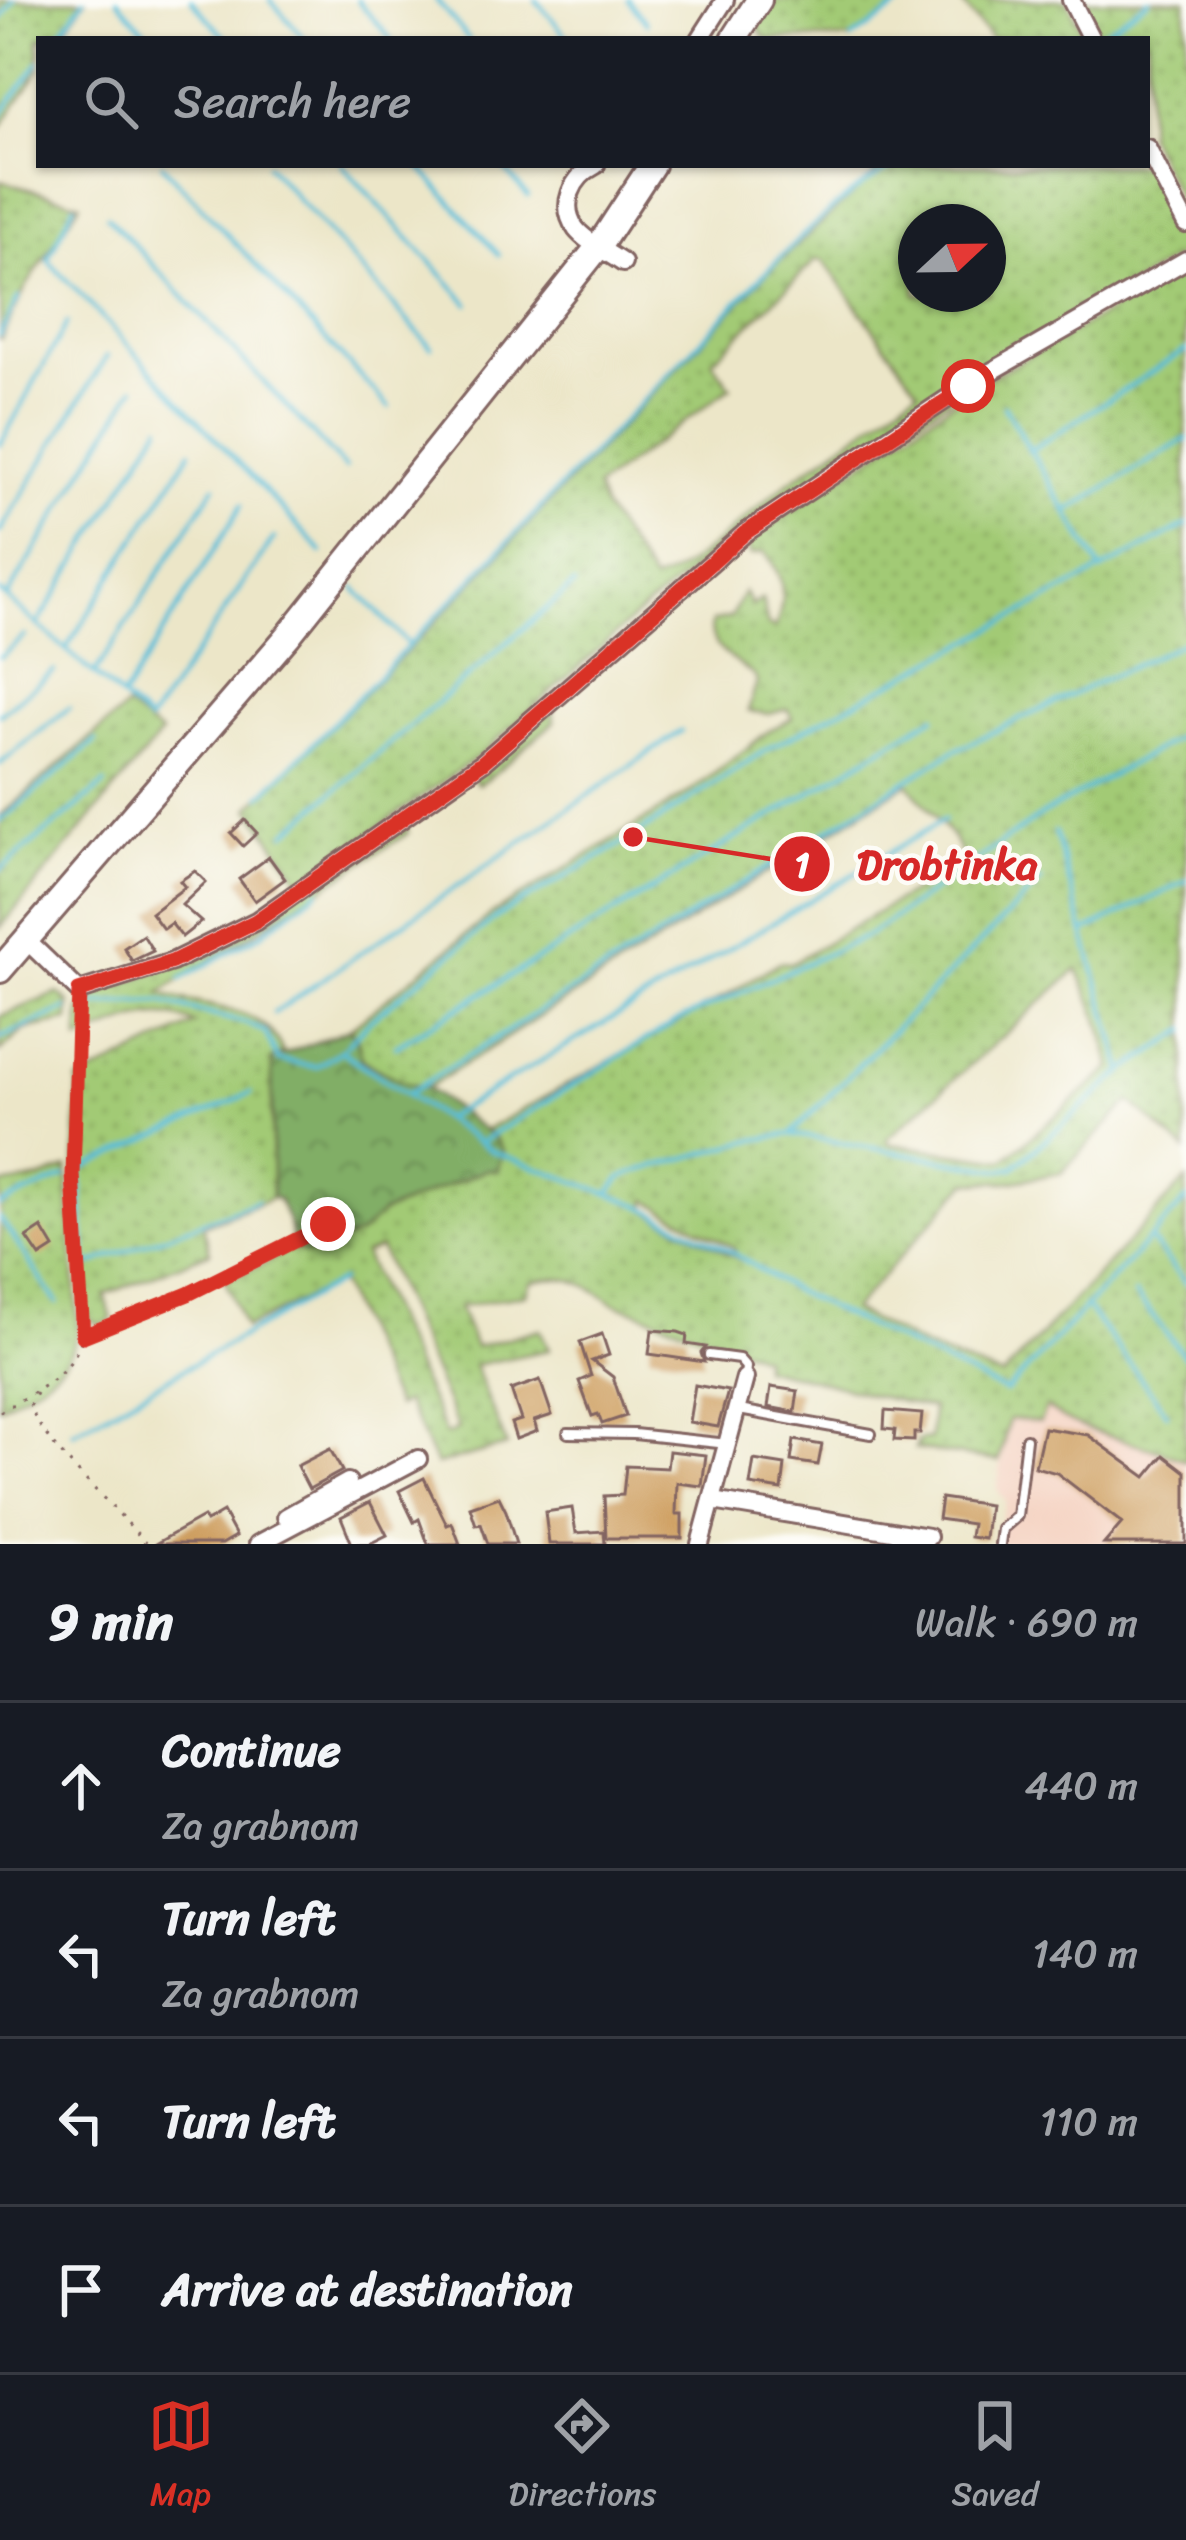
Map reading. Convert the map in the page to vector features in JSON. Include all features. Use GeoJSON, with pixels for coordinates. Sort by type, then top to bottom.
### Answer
{"type":"FeatureCollection","features":[{"type":"Feature","properties":{"kind":"main road"},"geometry":{"type":"LineString","coordinates":[[736,36],[759,0]]}},
{"type":"Feature","properties":{"kind":"main road"},"geometry":{"type":"LineString","coordinates":[[0,970],[288,636],[599,246],[650,168]]}},
{"type":"Feature","properties":{"kind":"street"},"geometry":{"type":"LineString","coordinates":[[702,36],[725,0]]}},
{"type":"Feature","properties":{"kind":"street"},"geometry":{"type":"LineString","coordinates":[[1071,0],[1089,36]]}},
{"type":"Feature","properties":{"kind":"street"},"geometry":{"type":"LineString","coordinates":[[1150,154],[1186,224]]}},
{"type":"Feature","properties":{"kind":"street"},"geometry":{"type":"LineString","coordinates":[[590,168],[568,193],[569,215],[578,232],[623,262]]}},
{"type":"Feature","properties":{"kind":"street"},"geometry":{"type":"LineString","coordinates":[[26,940],[79,991],[172,962],[256,921],[483,762],[745,533],[968,386],[1186,260]]}},
{"type":"Feature","properties":{"kind":"street"},"geometry":{"type":"LineString","coordinates":[[700,1544],[745,1378]]}},
{"type":"Feature","properties":{"kind":"street"},"geometry":{"type":"LineString","coordinates":[[258,1544],[418,1459]]}},
{"type":"Feature","properties":{"kind":"street"},"geometry":{"type":"LineString","coordinates":[[238,1544],[348,1482]]}},
{"type":"Feature","properties":{"kind":"street"},"geometry":{"type":"LineString","coordinates":[[713,1501],[928,1537]]}},
{"type":"Feature","properties":{"kind":"lane"},"geometry":{"type":"LineString","coordinates":[[709,1355],[739,1359],[746,1367],[745,1378]]}},
{"type":"Feature","properties":{"kind":"lane"},"geometry":{"type":"LineString","coordinates":[[738,1410],[871,1433]]}},
{"type":"Feature","properties":{"kind":"lane"},"geometry":{"type":"LineString","coordinates":[[568,1433],[730,1444]]}},
{"type":"Feature","properties":{"kind":"lane"},"geometry":{"type":"LineString","coordinates":[[1000,1544],[1002,1529],[1017,1516],[1026,1438]]}},
{"type":"Feature","properties":{"kind":"path"},"geometry":{"type":"LineString","coordinates":[[0,1412],[65,1372],[83,1336],[73,1175],[79,991]]}},
{"type":"Feature","properties":{"kind":"path"},"geometry":{"type":"LineString","coordinates":[[83,1336],[188,1294],[328,1224]]}},
{"type":"Feature","properties":{"kind":"path"},"geometry":{"type":"LineString","coordinates":[[38,1388],[30,1405],[39,1428],[146,1544]]}},
{"type":"Feature","properties":{"kind":"shaded area"},"geometry":{"type":"Polygon","coordinates":[[[1045,1406],[1186,1461],[1186,1544],[992,1544],[1006,1502],[997,1489],[1008,1418],[1039,1422],[1045,1406]]]}},
{"type":"Feature","properties":{"kind":"green space"},"geometry":{"type":"Polygon","coordinates":[[[0,0],[85,0],[61,36],[36,36],[36,74],[0,128],[0,0]]]}},
{"type":"Feature","properties":{"kind":"green space"},"geometry":{"type":"Polygon","coordinates":[[[772,0],[907,0],[856,36],[764,36],[754,23],[772,0]]]}},
{"type":"Feature","properties":{"kind":"green space"},"geometry":{"type":"Polygon","coordinates":[[[959,0],[1067,0],[1085,36],[989,36],[959,0]]]}},
{"type":"Feature","properties":{"kind":"green space"},"geometry":{"type":"Polygon","coordinates":[[[1081,0],[1186,0],[1186,215],[1150,141],[1150,36],[1099,36],[1081,0]]]}},
{"type":"Feature","properties":{"kind":"green space"},"geometry":{"type":"Polygon","coordinates":[[[871,168],[1149,168],[1176,220],[1182,253],[750,524],[635,617],[480,755],[301,882],[250,808],[428,630],[773,267],[875,174],[871,168]],[[816,260],[712,361],[731,387],[596,488],[604,509],[652,580],[666,577],[703,554],[782,487],[918,389],[823,260],[816,260]]]}},
{"type":"Feature","properties":{"kind":"green space"},"geometry":{"type":"Polygon","coordinates":[[[0,181],[80,203],[26,287],[0,340],[0,181]]]}},
{"type":"Feature","properties":{"kind":"green space"},"geometry":{"type":"Polygon","coordinates":[[[1186,269],[1186,1151],[1130,1101],[1061,1173],[1008,1182],[968,1182],[852,1310],[926,1348],[1002,1377],[1186,1180],[1186,1461],[1095,1432],[1046,1407],[1040,1422],[1009,1419],[999,1461],[915,1449],[919,1440],[930,1439],[932,1408],[762,1367],[762,1356],[613,1303],[574,1281],[553,1278],[530,1282],[526,1294],[458,1307],[475,1347],[540,1329],[549,1350],[474,1365],[507,1446],[436,1465],[406,1402],[396,1407],[339,1282],[245,1328],[225,1280],[271,1261],[290,1247],[306,1253],[359,1235],[382,1213],[488,1169],[495,1138],[484,1131],[779,962],[791,963],[965,861],[955,841],[908,783],[427,1088],[405,1083],[362,1060],[357,1037],[349,1029],[492,914],[693,790],[770,730],[793,718],[788,709],[769,714],[748,711],[755,677],[724,654],[711,632],[712,622],[731,617],[744,592],[752,606],[762,599],[768,626],[776,627],[780,578],[764,552],[751,555],[745,542],[981,383],[1186,269]],[[1078,969],[887,1139],[890,1144],[1004,1160],[1112,1068],[1078,969]],[[647,1200],[646,1210],[739,1259],[733,1247],[647,1200]],[[380,1248],[364,1254],[446,1435],[458,1429],[380,1248]]]}},
{"type":"Feature","properties":{"kind":"green space"},"geometry":{"type":"Polygon","coordinates":[[[127,707],[161,734],[0,928],[0,816],[127,707]]]}},
{"type":"Feature","properties":{"kind":"green space"},"geometry":{"type":"Polygon","coordinates":[[[553,710],[554,722],[489,778],[478,784],[470,776],[553,710]]]}},
{"type":"Feature","properties":{"kind":"green space"},"geometry":{"type":"Polygon","coordinates":[[[406,821],[408,833],[160,993],[248,1016],[275,1036],[283,1053],[272,1060],[272,1198],[203,1225],[210,1252],[105,1295],[112,1320],[100,1325],[86,1317],[75,1182],[78,1081],[195,1024],[150,1017],[79,1041],[80,1011],[94,994],[176,964],[406,821]]]}},
{"type":"Feature","properties":{"kind":"green space"},"geometry":{"type":"Polygon","coordinates":[[[59,993],[70,1003],[69,1021],[24,1030],[0,1052],[0,1016],[59,993]]]}},
{"type":"Feature","properties":{"kind":"green space"},"geometry":{"type":"Polygon","coordinates":[[[349,1029],[357,1037],[362,1061],[405,1083],[427,1088],[495,1138],[503,1151],[497,1171],[488,1169],[382,1213],[359,1235],[306,1253],[290,1247],[288,1223],[278,1199],[272,1198],[272,1059],[349,1029]]]}},
{"type":"Feature","properties":{"kind":"green space"},"geometry":{"type":"Polygon","coordinates":[[[67,1168],[78,1330],[74,1345],[59,1367],[0,1407],[0,1185],[40,1179],[67,1168]]]}},
{"type":"Feature","properties":{"kind":"building"},"geometry":{"type":"Polygon","coordinates":[[[245,820],[257,833],[243,846],[231,833],[245,820]]]}},
{"type":"Feature","properties":{"kind":"building"},"geometry":{"type":"Polygon","coordinates":[[[269,857],[285,879],[255,901],[239,879],[269,857]]]}},
{"type":"Feature","properties":{"kind":"building"},"geometry":{"type":"Polygon","coordinates":[[[195,871],[206,882],[182,905],[201,922],[182,937],[171,923],[163,929],[151,913],[185,887],[180,881],[195,871]]]}},
{"type":"Feature","properties":{"kind":"building"},"geometry":{"type":"Polygon","coordinates":[[[143,935],[153,951],[132,961],[124,948],[143,935]]]}},
{"type":"Feature","properties":{"kind":"building"},"geometry":{"type":"Polygon","coordinates":[[[42,1228],[54,1248],[40,1257],[27,1238],[42,1228]]]}},
{"type":"Feature","properties":{"kind":"building"},"geometry":{"type":"Polygon","coordinates":[[[652,1330],[687,1335],[686,1344],[706,1347],[701,1353],[704,1362],[649,1354],[652,1330]]]}},
{"type":"Feature","properties":{"kind":"building"},"geometry":{"type":"Polygon","coordinates":[[[602,1334],[609,1355],[592,1361],[613,1377],[626,1416],[602,1424],[598,1414],[592,1416],[579,1381],[591,1376],[580,1342],[602,1334]]]}},
{"type":"Feature","properties":{"kind":"building"},"geometry":{"type":"Polygon","coordinates":[[[540,1380],[552,1415],[534,1421],[537,1431],[516,1439],[511,1423],[521,1420],[511,1390],[540,1380]]]}},
{"type":"Feature","properties":{"kind":"building"},"geometry":{"type":"Polygon","coordinates":[[[695,1385],[728,1391],[718,1427],[689,1422],[695,1385]]]}},
{"type":"Feature","properties":{"kind":"building"},"geometry":{"type":"Polygon","coordinates":[[[771,1387],[798,1391],[795,1412],[768,1407],[771,1387]]]}},
{"type":"Feature","properties":{"kind":"building"},"geometry":{"type":"Polygon","coordinates":[[[885,1411],[922,1414],[914,1441],[894,1440],[895,1430],[884,1429],[885,1411]]]}},
{"type":"Feature","properties":{"kind":"building"},"geometry":{"type":"Polygon","coordinates":[[[1044,1428],[1088,1435],[1146,1477],[1164,1455],[1186,1472],[1186,1544],[1104,1544],[1122,1523],[1057,1473],[1035,1467],[1044,1428]]]}},
{"type":"Feature","properties":{"kind":"building"},"geometry":{"type":"Polygon","coordinates":[[[794,1440],[822,1445],[818,1465],[791,1461],[794,1440]]]}},
{"type":"Feature","properties":{"kind":"building"},"geometry":{"type":"Polygon","coordinates":[[[330,1449],[342,1471],[309,1489],[297,1466],[330,1449]]]}},
{"type":"Feature","properties":{"kind":"building"},"geometry":{"type":"Polygon","coordinates":[[[669,1451],[706,1455],[702,1486],[677,1483],[676,1514],[682,1514],[682,1538],[606,1538],[604,1496],[623,1495],[626,1466],[667,1468],[669,1451]]]}},
{"type":"Feature","properties":{"kind":"building"},"geometry":{"type":"Polygon","coordinates":[[[754,1460],[785,1465],[782,1490],[750,1485],[754,1460]]]}},
{"type":"Feature","properties":{"kind":"building"},"geometry":{"type":"Polygon","coordinates":[[[424,1478],[460,1544],[428,1544],[419,1519],[414,1522],[399,1491],[424,1478]]]}},
{"type":"Feature","properties":{"kind":"building"},"geometry":{"type":"Polygon","coordinates":[[[499,1497],[516,1544],[488,1544],[481,1524],[476,1525],[470,1507],[499,1497]]]}},
{"type":"Feature","properties":{"kind":"building"},"geometry":{"type":"Polygon","coordinates":[[[941,1498],[989,1505],[985,1539],[970,1537],[972,1524],[938,1519],[941,1498]]]}},
{"type":"Feature","properties":{"kind":"building"},"geometry":{"type":"Polygon","coordinates":[[[370,1502],[387,1535],[369,1544],[352,1544],[341,1517],[370,1502]]]}},
{"type":"Feature","properties":{"kind":"building"},"geometry":{"type":"Polygon","coordinates":[[[572,1508],[576,1533],[604,1531],[605,1544],[549,1544],[545,1512],[572,1508]]]}},
{"type":"Feature","properties":{"kind":"building"},"geometry":{"type":"Polygon","coordinates":[[[223,1512],[236,1536],[222,1544],[155,1544],[203,1517],[206,1522],[223,1512]]]}},
{"type":"Feature","properties":{"kind":"waterway"},"geometry":{"type":"LineString","coordinates":[[0,20],[14,0]]}},
{"type":"Feature","properties":{"kind":"waterway"},"geometry":{"type":"LineString","coordinates":[[58,36],[84,0]]}},
{"type":"Feature","properties":{"kind":"waterway"},"geometry":{"type":"LineString","coordinates":[[117,0],[150,36]]}},
{"type":"Feature","properties":{"kind":"waterway"},"geometry":{"type":"LineString","coordinates":[[191,0],[224,36]]}},
{"type":"Feature","properties":{"kind":"waterway"},"geometry":{"type":"LineString","coordinates":[[270,0],[302,36]]}},
{"type":"Feature","properties":{"kind":"waterway"},"geometry":{"type":"LineString","coordinates":[[357,0],[388,36]]}},
{"type":"Feature","properties":{"kind":"waterway"},"geometry":{"type":"LineString","coordinates":[[436,0],[466,36]]}},
{"type":"Feature","properties":{"kind":"waterway"},"geometry":{"type":"LineString","coordinates":[[536,0],[566,36]]}},
{"type":"Feature","properties":{"kind":"waterway"},"geometry":{"type":"LineString","coordinates":[[628,0],[647,23]]}},
{"type":"Feature","properties":{"kind":"waterway"},"geometry":{"type":"LineString","coordinates":[[856,36],[909,0]]}},
{"type":"Feature","properties":{"kind":"waterway"},"geometry":{"type":"LineString","coordinates":[[1097,36],[1149,0]]}},
{"type":"Feature","properties":{"kind":"waterway"},"geometry":{"type":"LineString","coordinates":[[0,116],[36,66]]}},
{"type":"Feature","properties":{"kind":"waterway"},"geometry":{"type":"LineString","coordinates":[[165,168],[389,407]]}},
{"type":"Feature","properties":{"kind":"waterway"},"geometry":{"type":"LineString","coordinates":[[270,168],[431,347]]}},
{"type":"Feature","properties":{"kind":"waterway"},"geometry":{"type":"LineString","coordinates":[[345,168],[469,304]]}},
{"type":"Feature","properties":{"kind":"waterway"},"geometry":{"type":"LineString","coordinates":[[421,168],[499,255]]}},
{"type":"Feature","properties":{"kind":"waterway"},"geometry":{"type":"LineString","coordinates":[[504,168],[528,196]]}},
{"type":"Feature","properties":{"kind":"waterway"},"geometry":{"type":"LineString","coordinates":[[261,796],[813,225],[891,168]]}},
{"type":"Feature","properties":{"kind":"waterway"},"geometry":{"type":"LineString","coordinates":[[74,205],[48,260],[322,552]]}},
{"type":"Feature","properties":{"kind":"waterway"},"geometry":{"type":"LineString","coordinates":[[107,216],[345,468]]}},
{"type":"Feature","properties":{"kind":"waterway"},"geometry":{"type":"LineString","coordinates":[[0,335],[19,297]]}},
{"type":"Feature","properties":{"kind":"waterway"},"geometry":{"type":"LineString","coordinates":[[0,445],[67,323]]}},
{"type":"Feature","properties":{"kind":"waterway"},"geometry":{"type":"LineString","coordinates":[[1029,451],[1186,350]]}},
{"type":"Feature","properties":{"kind":"waterway"},"geometry":{"type":"LineString","coordinates":[[0,532],[107,356]]}},
{"type":"Feature","properties":{"kind":"waterway"},"geometry":{"type":"LineString","coordinates":[[7,597],[135,387]]}},
{"type":"Feature","properties":{"kind":"waterway"},"geometry":{"type":"LineString","coordinates":[[1004,406],[1102,571]]}},
{"type":"Feature","properties":{"kind":"waterway"},"geometry":{"type":"LineString","coordinates":[[38,624],[161,425]]}},
{"type":"Feature","properties":{"kind":"waterway"},"geometry":{"type":"LineString","coordinates":[[1068,511],[1186,439]]}},
{"type":"Feature","properties":{"kind":"waterway"},"geometry":{"type":"LineString","coordinates":[[66,649],[191,451]]}},
{"type":"Feature","properties":{"kind":"waterway"},"geometry":{"type":"LineString","coordinates":[[95,673],[215,486]]}},
{"type":"Feature","properties":{"kind":"waterway"},"geometry":{"type":"LineString","coordinates":[[123,697],[242,505]]}},
{"type":"Feature","properties":{"kind":"waterway"},"geometry":{"type":"LineString","coordinates":[[93,1005],[160,1002],[245,1023],[265,1032],[278,1060],[316,1067],[341,1051],[369,1021],[498,916],[633,837],[766,750],[1186,525]]}},
{"type":"Feature","properties":{"kind":"waterway"},"geometry":{"type":"LineString","coordinates":[[0,592],[149,722],[274,538]]}},
{"type":"Feature","properties":{"kind":"waterway"},"geometry":{"type":"LineString","coordinates":[[286,833],[574,585]]}},
{"type":"Feature","properties":{"kind":"waterway"},"geometry":{"type":"LineString","coordinates":[[355,588],[409,645]]}},
{"type":"Feature","properties":{"kind":"waterway"},"geometry":{"type":"LineString","coordinates":[[0,657],[25,636]]}},
{"type":"Feature","properties":{"kind":"waterway"},"geometry":{"type":"LineString","coordinates":[[409,1093],[955,750],[1186,641]]}},
{"type":"Feature","properties":{"kind":"waterway"},"geometry":{"type":"LineString","coordinates":[[0,714],[54,671]]}},
{"type":"Feature","properties":{"kind":"waterway"},"geometry":{"type":"LineString","coordinates":[[0,764],[69,708]]}},
{"type":"Feature","properties":{"kind":"waterway"},"geometry":{"type":"LineString","coordinates":[[396,1046],[935,716]]}},
{"type":"Feature","properties":{"kind":"waterway"},"geometry":{"type":"LineString","coordinates":[[274,1013],[681,731]]}},
{"type":"Feature","properties":{"kind":"waterway"},"geometry":{"type":"LineString","coordinates":[[482,1141],[677,1021],[869,935],[1043,814],[1186,733]]}},
{"type":"Feature","properties":{"kind":"waterway"},"geometry":{"type":"LineString","coordinates":[[0,821],[96,741]]}},
{"type":"Feature","properties":{"kind":"waterway"},"geometry":{"type":"LineString","coordinates":[[0,870],[105,784]]}},
{"type":"Feature","properties":{"kind":"waterway"},"geometry":{"type":"LineString","coordinates":[[444,1119],[944,820]]}},
{"type":"Feature","properties":{"kind":"waterway"},"geometry":{"type":"LineString","coordinates":[[1055,832],[1123,1069]]}},
{"type":"Feature","properties":{"kind":"waterway"},"geometry":{"type":"LineString","coordinates":[[792,1133],[1041,881]]}},
{"type":"Feature","properties":{"kind":"waterway"},"geometry":{"type":"LineString","coordinates":[[1084,932],[1186,881]]}},
{"type":"Feature","properties":{"kind":"waterway"},"geometry":{"type":"LineString","coordinates":[[181,979],[261,934],[319,890]]}},
{"type":"Feature","properties":{"kind":"waterway"},"geometry":{"type":"LineString","coordinates":[[0,1038],[67,1009]]}},
{"type":"Feature","properties":{"kind":"waterway"},"geometry":{"type":"LineString","coordinates":[[609,1193],[621,1178],[639,1171],[791,1134],[1001,1170],[1013,1168],[1124,1071],[1186,1030]]}},
{"type":"Feature","properties":{"kind":"waterway"},"geometry":{"type":"LineString","coordinates":[[341,1051],[492,1151],[637,1204],[730,1251],[794,1291],[1006,1392],[1186,1200]]}},
{"type":"Feature","properties":{"kind":"waterway"},"geometry":{"type":"LineString","coordinates":[[251,1093],[80,1170],[86,1266],[257,1201]]}},
{"type":"Feature","properties":{"kind":"waterway"},"geometry":{"type":"LineString","coordinates":[[0,1205],[65,1177]]}},
{"type":"Feature","properties":{"kind":"waterway"},"geometry":{"type":"LineString","coordinates":[[0,1218],[57,1303]]}},
{"type":"Feature","properties":{"kind":"waterway"},"geometry":{"type":"LineString","coordinates":[[1150,1239],[1186,1284]]}},
{"type":"Feature","properties":{"kind":"waterway"},"geometry":{"type":"LineString","coordinates":[[73,1432],[340,1281]]}},
{"type":"Feature","properties":{"kind":"waterway"},"geometry":{"type":"LineString","coordinates":[[1135,1294],[1186,1358]]}},
{"type":"Feature","properties":{"kind":"waterway"},"geometry":{"type":"LineString","coordinates":[[1087,1308],[1167,1413]]}},
{"type":"Feature","properties":{"kind":"place","name":"Drobtinka"},"geometry":{"type":"Point","coordinates":[633,837]}},
{"type":"Feature","properties":{"kind":"route"},"geometry":{"type":"LineString","coordinates":[[328,1224],[188,1294],[83,1336],[73,1175],[79,991],[172,962],[256,921],[483,762],[745,533],[968,386]]}}]}
